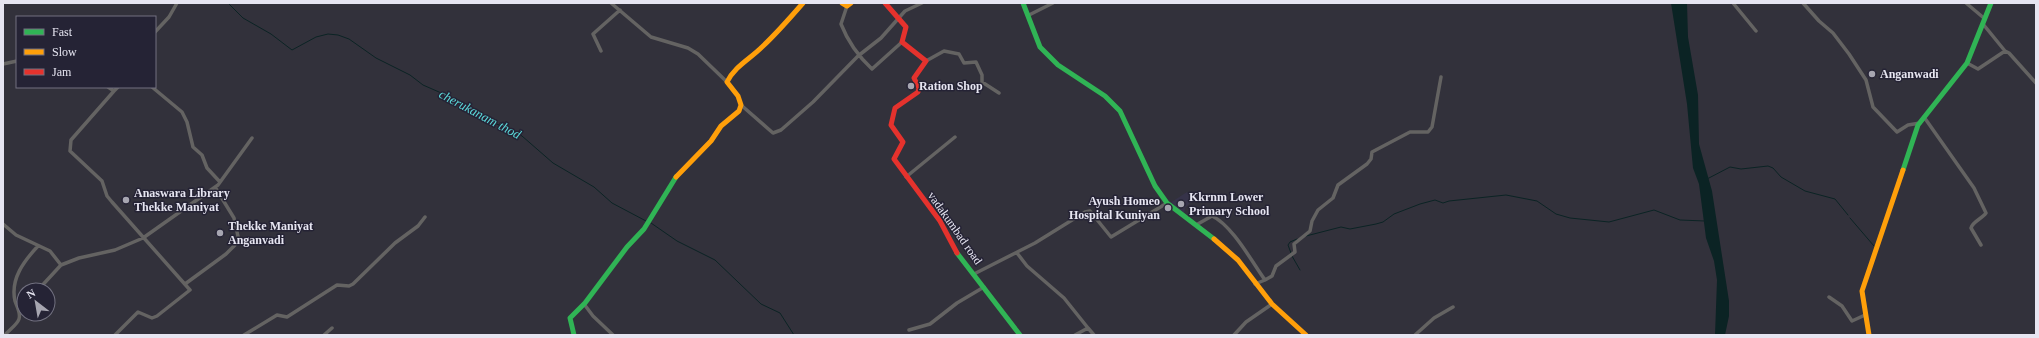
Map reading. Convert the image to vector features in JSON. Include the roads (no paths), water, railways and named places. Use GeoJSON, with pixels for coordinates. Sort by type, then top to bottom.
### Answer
{"type":"FeatureCollection","features":[{"type":"Feature","properties":{"kind":"street"},"geometry":{"type":"LineString","coordinates":[[156,31],[169,17],[177,3]]}},
{"type":"Feature","properties":{"kind":"street"},"geometry":{"type":"LineString","coordinates":[[611,3],[651,37],[688,48],[698,54],[727,82],[738,96],[741,105],[773,133],[781,130],[813,102],[858,56],[881,38],[905,11],[922,3]]}},
{"type":"Feature","properties":{"kind":"street"},"geometry":{"type":"LineString","coordinates":[[727,82],[731,73],[749,60],[764,46],[803,3]]}},
{"type":"Feature","properties":{"kind":"street"},"geometry":{"type":"LineString","coordinates":[[842,3],[849,5],[841,24],[847,40],[858,56],[872,69],[902,42],[906,27],[885,3]]}},
{"type":"Feature","properties":{"kind":"street"},"geometry":{"type":"LineString","coordinates":[[1023,3],[1029,15],[1040,47],[1058,66],[1105,96],[1120,111],[1126,127],[1155,186],[1168,203],[1238,260],[1255,284],[1272,304],[1306,335]]}},
{"type":"Feature","properties":{"kind":"street"},"geometry":{"type":"LineString","coordinates":[[1029,15],[1053,3]]}},
{"type":"Feature","properties":{"kind":"street"},"geometry":{"type":"LineString","coordinates":[[1733,3],[1756,31]]}},
{"type":"Feature","properties":{"kind":"street"},"geometry":{"type":"LineString","coordinates":[[1803,3],[1819,21],[1833,33],[1849,54],[1866,80],[1873,107],[1897,132],[1908,125],[1920,123]]}},
{"type":"Feature","properties":{"kind":"street"},"geometry":{"type":"LineString","coordinates":[[1966,3],[1984,22],[2005,51],[2009,53],[2036,83]]}},
{"type":"Feature","properties":{"kind":"street"},"geometry":{"type":"LineString","coordinates":[[1868,335],[1862,292],[1920,123],[1967,63],[1991,3]]}},
{"type":"Feature","properties":{"kind":"street"},"geometry":{"type":"LineString","coordinates":[[600,51],[593,34],[620,10]]}},
{"type":"Feature","properties":{"kind":"street"},"geometry":{"type":"LineString","coordinates":[[902,42],[926,61],[944,51],[959,54],[964,63],[976,62],[982,75],[982,82],[999,93]]}},
{"type":"Feature","properties":{"kind":"street"},"geometry":{"type":"LineString","coordinates":[[1967,63],[1978,69],[2005,51]]}},
{"type":"Feature","properties":{"kind":"street"},"geometry":{"type":"LineString","coordinates":[[3,64],[16,61]]}},
{"type":"Feature","properties":{"kind":"street","name":"vadakumbad road"},"geometry":{"type":"LineString","coordinates":[[926,61],[924,67],[914,77],[919,90],[911,98],[895,108],[891,124],[903,142],[894,159],[940,221],[952,247],[1020,335]]}},
{"type":"Feature","properties":{"kind":"street"},"geometry":{"type":"LineString","coordinates":[[1255,284],[1272,276],[1276,266],[1295,252],[1294,244],[1310,231],[1312,221],[1318,210],[1333,198],[1338,185],[1367,164],[1371,159],[1372,152],[1410,132],[1428,132],[1432,127],[1441,77]]}},
{"type":"Feature","properties":{"kind":"street"},"geometry":{"type":"LineString","coordinates":[[110,88],[114,91]]}},
{"type":"Feature","properties":{"kind":"street"},"geometry":{"type":"LineString","coordinates":[[115,335],[138,312],[152,318],[158,316],[190,290],[107,196],[100,178],[70,151],[71,140],[117,88]]}},
{"type":"Feature","properties":{"kind":"street"},"geometry":{"type":"LineString","coordinates":[[153,88],[182,112],[188,122],[193,147],[202,155],[207,168],[220,182]]}},
{"type":"Feature","properties":{"kind":"street"},"geometry":{"type":"LineString","coordinates":[[574,335],[570,318],[584,304],[627,247],[644,229],[676,177],[711,141],[721,126],[738,110],[741,105]]}},
{"type":"Feature","properties":{"kind":"street"},"geometry":{"type":"LineString","coordinates":[[1924,117],[1974,188],[1986,212],[1984,216],[1972,224],[1971,228],[1981,245]]}},
{"type":"Feature","properties":{"kind":"street"},"geometry":{"type":"LineString","coordinates":[[906,177],[955,137]]}},
{"type":"Feature","properties":{"kind":"street"},"geometry":{"type":"LineString","coordinates":[[45,282],[61,265],[79,258],[116,250],[143,238],[215,187],[252,138]]}},
{"type":"Feature","properties":{"kind":"street"},"geometry":{"type":"LineString","coordinates":[[185,284],[226,254],[239,241],[234,218],[215,187]]}},
{"type":"Feature","properties":{"kind":"street"},"geometry":{"type":"LineString","coordinates":[[974,274],[1017,253],[1085,212],[1090,211],[1094,215],[1111,238],[1168,203]]}},
{"type":"Feature","properties":{"kind":"street"},"geometry":{"type":"LineString","coordinates":[[1196,225],[1212,216],[1218,219],[1234,237],[1265,280]]}},
{"type":"Feature","properties":{"kind":"street"},"geometry":{"type":"LineString","coordinates":[[244,335],[278,315],[287,317],[338,285],[349,286],[354,284],[406,233],[418,226],[426,217]]}},
{"type":"Feature","properties":{"kind":"street"},"geometry":{"type":"LineString","coordinates":[[3,224],[16,235],[50,251],[61,265]]}},
{"type":"Feature","properties":{"kind":"street"},"geometry":{"type":"LineString","coordinates":[[16,301],[14,294],[16,278],[24,264],[38,246]]}},
{"type":"Feature","properties":{"kind":"street"},"geometry":{"type":"LineString","coordinates":[[1017,253],[1027,266],[1064,298],[1094,335]]}},
{"type":"Feature","properties":{"kind":"street"},"geometry":{"type":"LineString","coordinates":[[909,330],[930,324],[957,303],[984,287]]}},
{"type":"Feature","properties":{"kind":"street"},"geometry":{"type":"LineString","coordinates":[[1829,297],[1842,306],[1852,321],[1865,315]]}},
{"type":"Feature","properties":{"kind":"street"},"geometry":{"type":"LineString","coordinates":[[584,304],[593,316],[613,335]]}},
{"type":"Feature","properties":{"kind":"street"},"geometry":{"type":"LineString","coordinates":[[1234,335],[1246,322],[1272,304]]}},
{"type":"Feature","properties":{"kind":"street"},"geometry":{"type":"LineString","coordinates":[[1415,335],[1434,318],[1453,307]]}},
{"type":"Feature","properties":{"kind":"street"},"geometry":{"type":"LineString","coordinates":[[5,335],[17,322]]}},
{"type":"Feature","properties":{"kind":"street"},"geometry":{"type":"LineString","coordinates":[[324,335],[332,328]]}},
{"type":"Feature","properties":{"kind":"street"},"geometry":{"type":"LineString","coordinates":[[1075,335],[1088,328]]}},
{"type":"Feature","properties":{"kind":"waterway","name":"cherukanam thod"},"geometry":{"type":"LineString","coordinates":[[228,3],[243,18],[271,34],[292,50],[316,37],[328,34],[338,35],[349,39],[376,58],[410,75],[423,85],[471,106],[480,116],[522,136],[553,163],[594,187],[612,203],[646,221]]}},
{"type":"Feature","properties":{"kind":"waterway"},"geometry":{"type":"LineString","coordinates":[[1707,179],[1730,167],[1741,169],[1768,166],[1773,168],[1781,177],[1805,191],[1835,199],[1848,215]]}},
{"type":"Feature","properties":{"kind":"waterway"},"geometry":{"type":"LineString","coordinates":[[1306,236],[1341,227],[1350,229],[1376,224],[1383,222],[1394,214],[1435,200],[1443,203],[1449,201],[1506,195],[1537,201],[1556,214],[1570,218],[1609,222],[1654,210],[1680,220],[1705,221]]}},
{"type":"Feature","properties":{"kind":"waterway"},"geometry":{"type":"LineString","coordinates":[[1850,218],[1874,246]]}},
{"type":"Feature","properties":{"kind":"waterway","name":"cherukanam thod"},"geometry":{"type":"LineString","coordinates":[[651,223],[677,241],[715,260],[761,304],[780,313],[794,335]]}},
{"type":"Feature","properties":{"kind":"waterway"},"geometry":{"type":"LineString","coordinates":[[1291,253],[1288,245],[1290,242],[1297,239]]}},
{"type":"Feature","properties":{"kind":"waterway"},"geometry":{"type":"LineString","coordinates":[[1292,256],[1300,270]]}},
{"type":"Feature","properties":{"kind":"place","name":"Anganwadi"},"geometry":{"type":"Point","coordinates":[1872,74]}},
{"type":"Feature","properties":{"kind":"place","name":"Ration Shop"},"geometry":{"type":"Point","coordinates":[911,86]}},
{"type":"Feature","properties":{"kind":"place","name":"Anaswara Library Thekke Maniyat"},"geometry":{"type":"Point","coordinates":[126,200]}},
{"type":"Feature","properties":{"kind":"place","name":"Kkrnm Lower Primary School"},"geometry":{"type":"Point","coordinates":[1181,204]}},
{"type":"Feature","properties":{"kind":"place","name":"Ayush Homeo Hospital Kuniyan"},"geometry":{"type":"Point","coordinates":[1168,208]}},
{"type":"Feature","properties":{"kind":"place","name":"Thekke Maniyat Anganvadi"},"geometry":{"type":"Point","coordinates":[220,233]}}]}
